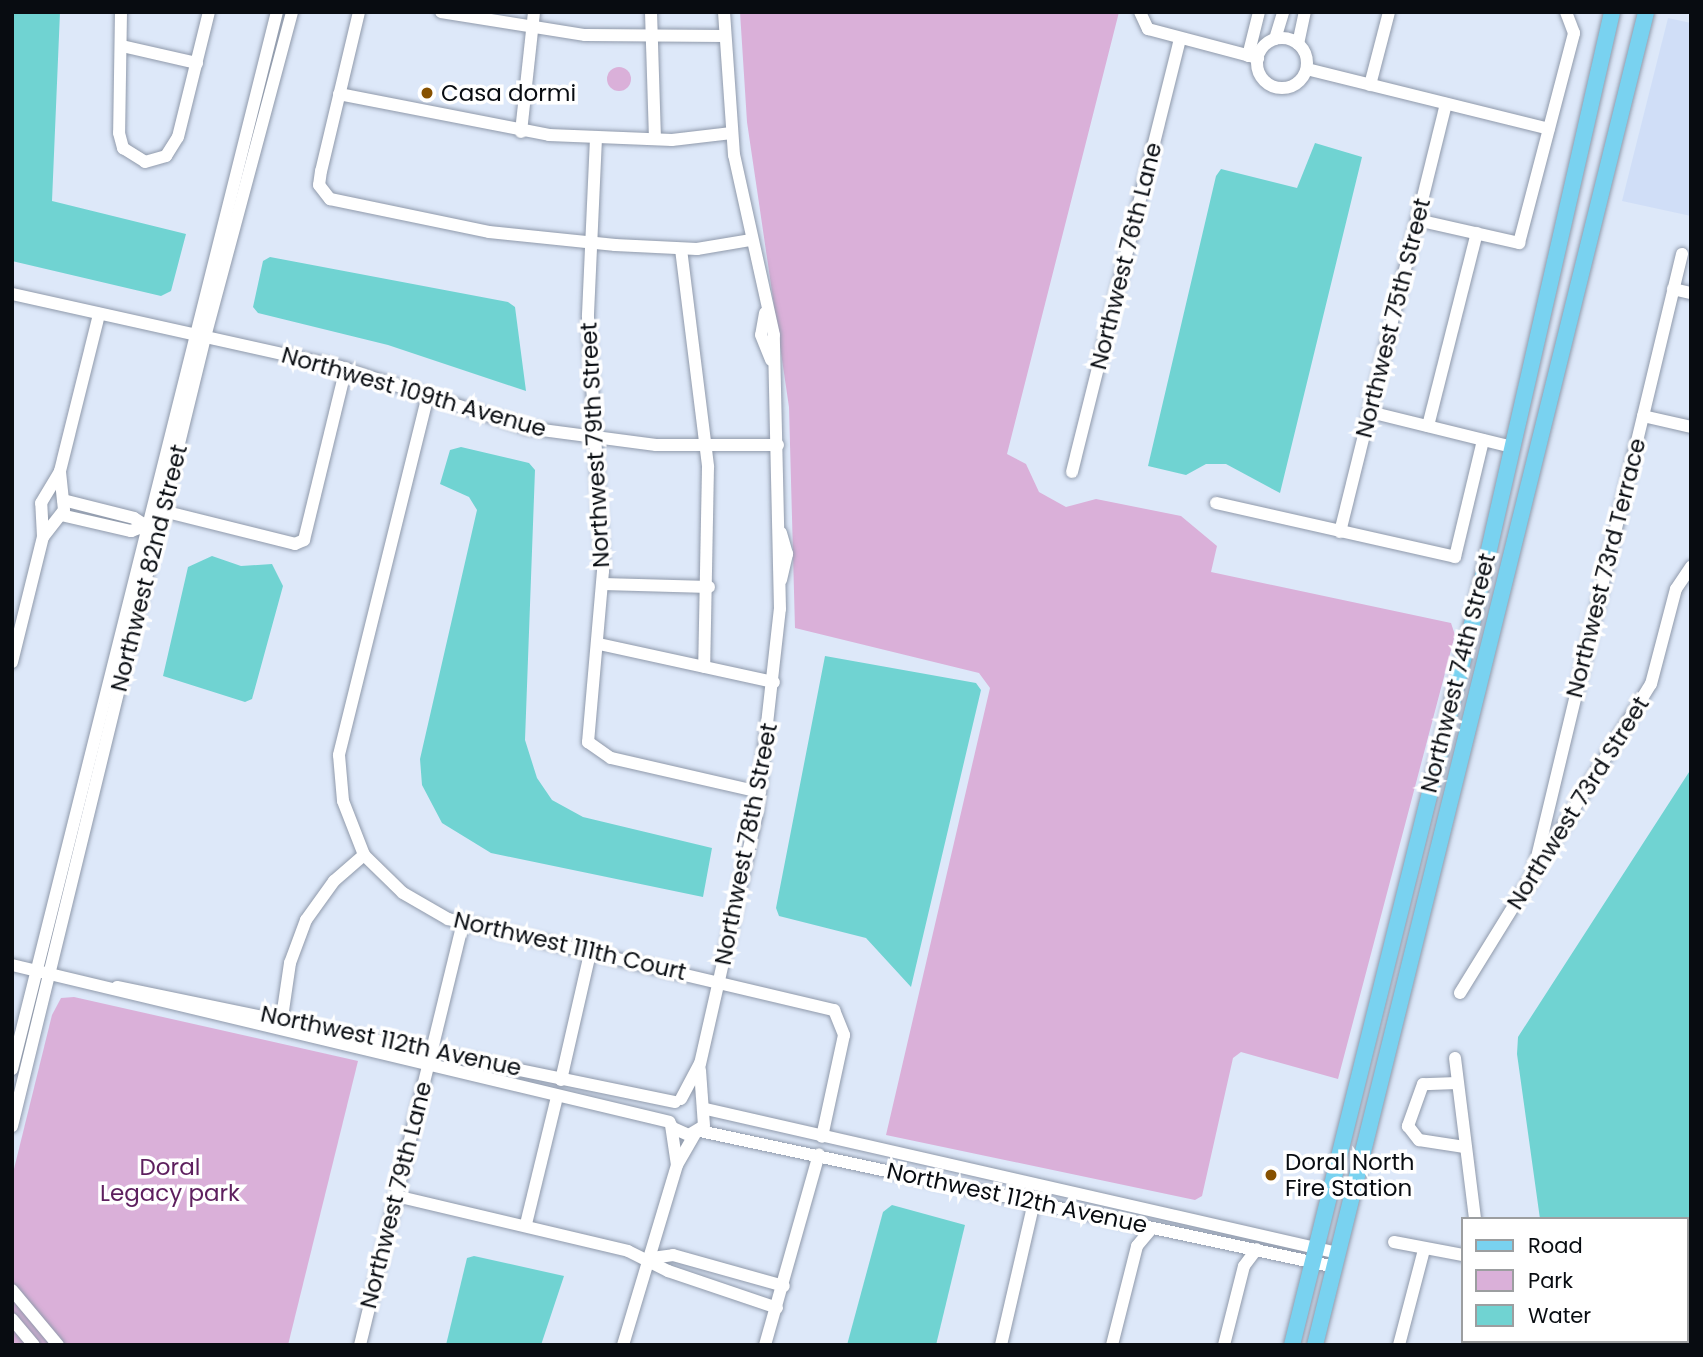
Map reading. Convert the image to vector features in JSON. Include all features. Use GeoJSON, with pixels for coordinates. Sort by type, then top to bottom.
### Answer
{"type":"FeatureCollection","features":[{"type":"Feature","properties":{"kind":"main road","name":"Northwest 74th Street"},"geometry":{"type":"LineString","coordinates":[[1292,1345],[1513,447],[1612,12]]}},
{"type":"Feature","properties":{"kind":"main road","name":"Northwest 74th Street"},"geometry":{"type":"LineString","coordinates":[[1315,1345],[1646,12]]}},
{"type":"Feature","properties":{"kind":"main road"},"geometry":{"type":"LineString","coordinates":[[1540,325],[1545,351],[1535,393],[1547,405]]}},
{"type":"Feature","properties":{"kind":"street"},"geometry":{"type":"LineString","coordinates":[[121,12],[123,148],[145,162],[166,156],[178,137],[209,12]]}},
{"type":"Feature","properties":{"kind":"street","name":"Northwest 82nd Street"},"geometry":{"type":"LineString","coordinates":[[13,1122],[43,973],[149,528],[277,12]]}},
{"type":"Feature","properties":{"kind":"street","name":"Northwest 82nd Street"},"geometry":{"type":"LineString","coordinates":[[149,528],[163,511],[199,335],[292,12]]}},
{"type":"Feature","properties":{"kind":"street"},"geometry":{"type":"LineString","coordinates":[[359,12],[321,171],[323,193],[346,206],[593,242],[681,249],[751,240]]}},
{"type":"Feature","properties":{"kind":"street"},"geometry":{"type":"LineString","coordinates":[[441,12],[532,29],[650,37],[725,36]]}},
{"type":"Feature","properties":{"kind":"street"},"geometry":{"type":"LineString","coordinates":[[521,132],[534,12]]}},
{"type":"Feature","properties":{"kind":"street"},"geometry":{"type":"LineString","coordinates":[[650,12],[655,139]]}},
{"type":"Feature","properties":{"kind":"street","name":"Northwest 78th Street"},"geometry":{"type":"LineString","coordinates":[[672,1125],[678,1101],[700,1064],[760,792],[775,682],[780,580],[787,554],[781,533],[778,444],[771,360],[761,335],[765,313],[732,132],[724,12]]}},
{"type":"Feature","properties":{"kind":"street"},"geometry":{"type":"LineString","coordinates":[[1259,12],[1253,57],[1262,79],[1275,87],[1297,84],[1307,69]]}},
{"type":"Feature","properties":{"kind":"street"},"geometry":{"type":"LineString","coordinates":[[1253,57],[1275,39],[1283,12]]}},
{"type":"Feature","properties":{"kind":"street"},"geometry":{"type":"LineString","coordinates":[[1305,12],[1298,44],[1307,69]]}},
{"type":"Feature","properties":{"kind":"street"},"geometry":{"type":"LineString","coordinates":[[1370,85],[1389,12]]}},
{"type":"Feature","properties":{"kind":"street"},"geometry":{"type":"LineString","coordinates":[[1417,220],[1519,243],[1574,33],[1567,14]]}},
{"type":"Feature","properties":{"kind":"street"},"geometry":{"type":"LineString","coordinates":[[1142,17],[1180,39],[1253,57]]}},
{"type":"Feature","properties":{"kind":"street","name":"Northwest 76th Lane"},"geometry":{"type":"LineString","coordinates":[[1072,472],[1180,39]]}},
{"type":"Feature","properties":{"kind":"street"},"geometry":{"type":"LineString","coordinates":[[1275,39],[1298,44]]}},
{"type":"Feature","properties":{"kind":"street"},"geometry":{"type":"LineString","coordinates":[[122,46],[197,63]]}},
{"type":"Feature","properties":{"kind":"street"},"geometry":{"type":"LineString","coordinates":[[1307,69],[1549,128]]}},
{"type":"Feature","properties":{"kind":"street"},"geometry":{"type":"LineString","coordinates":[[339,94],[521,132],[655,139],[732,132]]}},
{"type":"Feature","properties":{"kind":"street","name":"Northwest 75th Street"},"geometry":{"type":"LineString","coordinates":[[1340,532],[1446,104]]}},
{"type":"Feature","properties":{"kind":"street","name":"Northwest 79th Street"},"geometry":{"type":"LineString","coordinates":[[596,138],[588,337],[599,440],[603,584],[588,742],[594,750],[760,792]]}},
{"type":"Feature","properties":{"kind":"street"},"geometry":{"type":"LineString","coordinates":[[1428,426],[1477,233]]}},
{"type":"Feature","properties":{"kind":"street"},"geometry":{"type":"LineString","coordinates":[[681,249],[706,446],[709,587],[704,667]]}},
{"type":"Feature","properties":{"kind":"street","name":"Northwest 73rd Terrace"},"geometry":{"type":"LineString","coordinates":[[1531,882],[1682,254]]}},
{"type":"Feature","properties":{"kind":"street"},"geometry":{"type":"LineString","coordinates":[[1674,289],[1691,293]]}},
{"type":"Feature","properties":{"kind":"street","name":"Northwest 109th Avenue"},"geometry":{"type":"LineString","coordinates":[[12,294],[346,368],[527,428],[599,440],[706,446],[778,444]]}},
{"type":"Feature","properties":{"kind":"street"},"geometry":{"type":"LineString","coordinates":[[12,662],[43,537],[41,503],[60,471],[99,314]]}},
{"type":"Feature","properties":{"kind":"street"},"geometry":{"type":"LineString","coordinates":[[163,511],[295,544],[303,540],[346,368]]}},
{"type":"Feature","properties":{"kind":"street","name":"Northwest 111th Court"},"geometry":{"type":"LineString","coordinates":[[428,395],[339,755],[343,801],[364,855],[403,893],[463,923],[821,1003],[843,1021],[822,1137]]}},
{"type":"Feature","properties":{"kind":"street"},"geometry":{"type":"LineString","coordinates":[[1370,412],[1513,447]]}},
{"type":"Feature","properties":{"kind":"street"},"geometry":{"type":"LineString","coordinates":[[1643,416],[1691,427]]}},
{"type":"Feature","properties":{"kind":"street"},"geometry":{"type":"LineString","coordinates":[[1216,503],[1455,557],[1483,440]]}},
{"type":"Feature","properties":{"kind":"street"},"geometry":{"type":"LineString","coordinates":[[43,537],[61,515],[64,500],[60,471]]}},
{"type":"Feature","properties":{"kind":"street"},"geometry":{"type":"LineString","coordinates":[[64,500],[134,518],[149,528]]}},
{"type":"Feature","properties":{"kind":"street"},"geometry":{"type":"LineString","coordinates":[[61,515],[131,531],[149,528]]}},
{"type":"Feature","properties":{"kind":"street","name":"Northwest 73rd Street"},"geometry":{"type":"LineString","coordinates":[[1460,993],[1651,684],[1676,589],[1691,567]]}},
{"type":"Feature","properties":{"kind":"street"},"geometry":{"type":"LineString","coordinates":[[603,584],[709,587]]}},
{"type":"Feature","properties":{"kind":"street"},"geometry":{"type":"LineString","coordinates":[[599,644],[775,682]]}},
{"type":"Feature","properties":{"kind":"street"},"geometry":{"type":"LineString","coordinates":[[289,1032],[279,1016],[306,920],[334,881],[364,855]]}},
{"type":"Feature","properties":{"kind":"street","name":"Northwest 79th Lane"},"geometry":{"type":"LineString","coordinates":[[360,1345],[463,923]]}},
{"type":"Feature","properties":{"kind":"street"},"geometry":{"type":"LineString","coordinates":[[561,1080],[590,953]]}},
{"type":"Feature","properties":{"kind":"street","name":"Northwest 112th Avenue"},"geometry":{"type":"LineString","coordinates":[[12,965],[697,1132],[819,1154],[1257,1249],[1315,1254]]}},
{"type":"Feature","properties":{"kind":"street","name":"Northwest 82nd Street"},"geometry":{"type":"LineString","coordinates":[[12,1069],[43,973]]}},
{"type":"Feature","properties":{"kind":"street","name":"Northwest 112th Avenue"},"geometry":{"type":"LineString","coordinates":[[106,987],[279,1016],[561,1080],[678,1101],[822,1137],[1027,1182],[1337,1260]]}},
{"type":"Feature","properties":{"kind":"street"},"geometry":{"type":"LineString","coordinates":[[1455,1058],[1475,1217]]}},
{"type":"Feature","properties":{"kind":"street","name":"Northwest 78th Street"},"geometry":{"type":"LineString","coordinates":[[700,1064],[705,1107]]}},
{"type":"Feature","properties":{"kind":"street"},"geometry":{"type":"LineString","coordinates":[[1457,1083],[1423,1084],[1408,1126],[1419,1140],[1464,1147]]}},
{"type":"Feature","properties":{"kind":"street"},"geometry":{"type":"LineString","coordinates":[[526,1224],[557,1097]]}},
{"type":"Feature","properties":{"kind":"street"},"geometry":{"type":"LineString","coordinates":[[623,1345],[652,1258],[677,1165],[697,1132],[705,1107]]}},
{"type":"Feature","properties":{"kind":"street"},"geometry":{"type":"LineString","coordinates":[[672,1125],[677,1165]]}},
{"type":"Feature","properties":{"kind":"street"},"geometry":{"type":"LineString","coordinates":[[765,1345],[784,1286],[819,1154]]}},
{"type":"Feature","properties":{"kind":"street"},"geometry":{"type":"LineString","coordinates":[[1000,1345],[1036,1203],[1027,1182]]}},
{"type":"Feature","properties":{"kind":"street"},"geometry":{"type":"LineString","coordinates":[[396,1196],[526,1224],[652,1258],[673,1255],[784,1286]]}},
{"type":"Feature","properties":{"kind":"street"},"geometry":{"type":"LineString","coordinates":[[1112,1345],[1137,1246],[1152,1228]]}},
{"type":"Feature","properties":{"kind":"street"},"geometry":{"type":"LineString","coordinates":[[1394,1242],[1424,1250],[1462,1255]]}},
{"type":"Feature","properties":{"kind":"street"},"geometry":{"type":"LineString","coordinates":[[1224,1345],[1243,1268],[1257,1249]]}},
{"type":"Feature","properties":{"kind":"street"},"geometry":{"type":"LineString","coordinates":[[1399,1345],[1424,1250]]}},
{"type":"Feature","properties":{"kind":"street"},"geometry":{"type":"LineString","coordinates":[[652,1258],[668,1272],[777,1308]]}},
{"type":"Feature","properties":{"kind":"street"},"geometry":{"type":"LineString","coordinates":[[12,1290],[58,1345]]}},
{"type":"Feature","properties":{"kind":"street"},"geometry":{"type":"LineString","coordinates":[[12,1320],[33,1345]]}},
{"type":"Feature","properties":{"kind":"shaded area"},"geometry":{"type":"Polygon","coordinates":[[[1668,18],[1691,23],[1691,216],[1622,201],[1668,18]]]}},
{"type":"Feature","properties":{"kind":"green space"},"geometry":{"type":"Polygon","coordinates":[[[740,12],[1119,12],[1007,454],[1026,464],[1039,492],[1066,507],[1096,499],[1181,516],[1217,546],[1211,572],[1451,623],[1455,635],[1338,1079],[1241,1052],[1233,1058],[1202,1196],[1195,1200],[886,1135],[990,688],[979,673],[795,628],[789,407],[747,122],[740,12]]]}},
{"type":"Feature","properties":{"kind":"green space"},"geometry":{"type":"Polygon","coordinates":[[[619,67],[627,71],[631,79],[627,87],[619,91],[611,87],[607,79],[611,71],[619,67]]]}},
{"type":"Feature","properties":{"kind":"green space","name":"Doral Legacy park"},"geometry":{"type":"Polygon","coordinates":[[[74,997],[358,1061],[288,1345],[12,1345],[12,1177],[52,1015],[61,998],[74,997]]]}},
{"type":"Feature","properties":{"kind":"water"},"geometry":{"type":"Polygon","coordinates":[[[12,12],[60,12],[52,201],[186,234],[171,291],[161,296],[12,261],[12,12]]]}},
{"type":"Feature","properties":{"kind":"water"},"geometry":{"type":"Polygon","coordinates":[[[1315,143],[1362,157],[1280,493],[1226,464],[1206,464],[1186,475],[1148,466],[1216,176],[1221,169],[1297,188],[1315,143]]]}},
{"type":"Feature","properties":{"kind":"water"},"geometry":{"type":"Polygon","coordinates":[[[270,257],[508,302],[515,307],[526,391],[388,345],[258,313],[253,307],[263,261],[270,257]]]}},
{"type":"Feature","properties":{"kind":"water"},"geometry":{"type":"Polygon","coordinates":[[[461,447],[529,463],[535,470],[525,740],[537,778],[552,800],[583,817],[712,848],[703,897],[491,853],[442,823],[422,785],[420,759],[477,510],[469,497],[440,484],[450,450],[461,447]]]}},
{"type":"Feature","properties":{"kind":"water"},"geometry":{"type":"Polygon","coordinates":[[[212,556],[241,566],[272,564],[283,586],[252,699],[245,702],[163,676],[188,567],[212,556]]]}},
{"type":"Feature","properties":{"kind":"water"},"geometry":{"type":"Polygon","coordinates":[[[825,656],[976,683],[981,690],[911,987],[866,938],[779,916],[776,908],[825,656]]]}},
{"type":"Feature","properties":{"kind":"water"},"geometry":{"type":"Polygon","coordinates":[[[1691,769],[1689,1286],[1689,1217],[1540,1217],[1517,1054],[1518,1037],[1691,769]]]}},
{"type":"Feature","properties":{"kind":"water"},"geometry":{"type":"Polygon","coordinates":[[[892,1205],[965,1225],[936,1345],[847,1345],[883,1212],[892,1205]]]}},
{"type":"Feature","properties":{"kind":"water"},"geometry":{"type":"Polygon","coordinates":[[[474,1256],[564,1276],[541,1345],[446,1345],[467,1258],[474,1256]]]}},
{"type":"Feature","properties":{"kind":"water"},"geometry":{"type":"Polygon","coordinates":[[[1558,1343],[1617,1343],[1558,1345],[1558,1343]]]}},
{"type":"Feature","properties":{"kind":"place","name":"Casa dormi"},"geometry":{"type":"Point","coordinates":[427,93]}},
{"type":"Feature","properties":{"kind":"place","name":"Doral North Fire Station"},"geometry":{"type":"Point","coordinates":[1271,1175]}}]}
